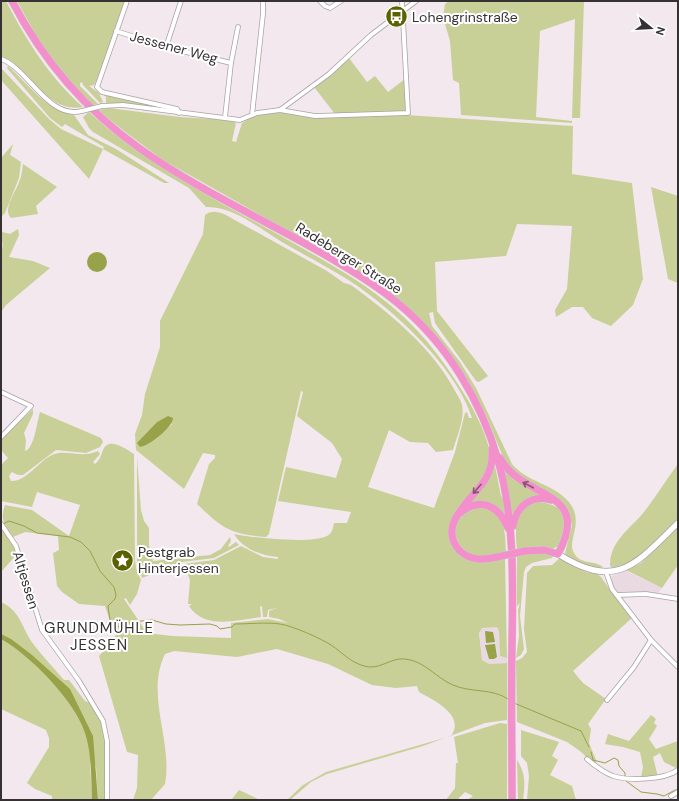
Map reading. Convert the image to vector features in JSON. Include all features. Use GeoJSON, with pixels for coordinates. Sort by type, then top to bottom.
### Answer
{"type":"FeatureCollection","features":[{"type":"Feature","properties":{"kind":"highway","name":"Radeberger Straße"},"geometry":{"type":"LineString","coordinates":[[12,1],[37,44],[67,83],[104,120],[138,148],[163,164],[352,271],[399,304],[424,328],[459,372],[476,402],[491,440],[507,499],[511,536]]}},
{"type":"Feature","properties":{"kind":"highway"},"geometry":{"type":"LineString","coordinates":[[491,440],[492,456],[489,472],[456,517],[452,530],[453,538],[464,554],[480,559],[525,551],[544,550],[558,554],[567,535],[569,526],[566,513],[561,505],[555,500],[513,476],[494,450]]}},
{"type":"Feature","properties":{"kind":"highway"},"geometry":{"type":"LineString","coordinates":[[512,800],[511,536],[515,515],[523,504],[538,498],[548,499],[561,505]]}},
{"type":"Feature","properties":{"kind":"highway"},"geometry":{"type":"LineString","coordinates":[[456,517],[471,506],[487,505],[501,514],[511,536]]}},
{"type":"Feature","properties":{"kind":"street"},"geometry":{"type":"LineString","coordinates":[[127,1],[97,85],[98,89],[100,91],[136,101],[177,109],[178,113]]}},
{"type":"Feature","properties":{"kind":"street"},"geometry":{"type":"LineString","coordinates":[[166,47],[181,1]]}},
{"type":"Feature","properties":{"kind":"street"},"geometry":{"type":"LineString","coordinates":[[252,115],[263,14],[263,1]]}},
{"type":"Feature","properties":{"kind":"street"},"geometry":{"type":"LineString","coordinates":[[320,1],[325,6],[330,8],[341,1]]}},
{"type":"Feature","properties":{"kind":"street"},"geometry":{"type":"LineString","coordinates":[[1,59],[11,64],[42,96],[58,108],[72,112],[102,106],[123,105],[240,120],[252,115],[280,110],[315,116],[408,113],[402,1]]}},
{"type":"Feature","properties":{"kind":"street"},"geometry":{"type":"LineString","coordinates":[[280,110],[329,74],[371,35],[416,1]]}},
{"type":"Feature","properties":{"kind":"street"},"geometry":{"type":"LineString","coordinates":[[226,118],[231,63],[238,27]]}},
{"type":"Feature","properties":{"kind":"street","name":"Jessener Weg"},"geometry":{"type":"LineString","coordinates":[[116,31],[166,47],[231,63]]}},
{"type":"Feature","properties":{"kind":"street"},"geometry":{"type":"LineString","coordinates":[[1,392],[31,406],[1,437]]}},
{"type":"Feature","properties":{"kind":"street"},"geometry":{"type":"LineString","coordinates":[[558,554],[586,569],[606,572],[625,568],[635,563],[678,523]]}},
{"type":"Feature","properties":{"kind":"street","name":"Altjessen"},"geometry":{"type":"LineString","coordinates":[[3,526],[16,546],[42,630],[89,698],[106,730],[107,800]]}},
{"type":"Feature","properties":{"kind":"street"},"geometry":{"type":"LineString","coordinates":[[606,572],[609,583],[651,640],[678,667]]}},
{"type":"Feature","properties":{"kind":"street"},"geometry":{"type":"LineString","coordinates":[[617,595],[646,594],[678,599]]}},
{"type":"Feature","properties":{"kind":"street"},"geometry":{"type":"LineString","coordinates":[[607,700],[634,667],[651,640]]}},
{"type":"Feature","properties":{"kind":"street"},"geometry":{"type":"LineString","coordinates":[[587,759],[604,772],[624,778],[658,778],[670,775],[678,770]]}},
{"type":"Feature","properties":{"kind":"street"},"geometry":{"type":"LineString","coordinates":[[671,796],[678,792]]}},
{"type":"Feature","properties":{"kind":"shaded area"},"geometry":{"type":"Polygon","coordinates":[[[1,1],[6,1],[30,44],[49,71],[83,107],[70,107],[59,104],[39,89],[12,62],[1,56],[1,1]]]}},
{"type":"Feature","properties":{"kind":"shaded area"},"geometry":{"type":"Polygon","coordinates":[[[17,1],[125,1],[99,76],[94,85],[89,86],[99,93],[103,102],[100,103],[82,82],[80,83],[80,86],[98,104],[92,105],[57,66],[38,39],[17,1]]]}},
{"type":"Feature","properties":{"kind":"shaded area"},"geometry":{"type":"Polygon","coordinates":[[[449,1],[584,1],[580,118],[572,118],[575,19],[540,31],[536,117],[572,121],[572,123],[461,115],[459,83],[453,80],[450,41],[443,17],[445,4],[449,1]]]}},
{"type":"Feature","properties":{"kind":"shaded area"},"geometry":{"type":"Polygon","coordinates":[[[349,58],[367,82],[375,76],[388,92],[405,79],[406,111],[335,114],[314,87],[349,58]]]}},
{"type":"Feature","properties":{"kind":"shaded area"},"geometry":{"type":"Polygon","coordinates":[[[8,66],[46,102],[55,108],[74,115],[88,135],[116,149],[169,183],[164,183],[103,149],[104,147],[65,124],[62,127],[50,118],[7,68],[8,66]]]}},
{"type":"Feature","properties":{"kind":"shaded area"},"geometry":{"type":"Polygon","coordinates":[[[1,68],[49,119],[61,129],[103,149],[89,179],[1,80],[1,68]]]}},
{"type":"Feature","properties":{"kind":"shaded area"},"geometry":{"type":"Polygon","coordinates":[[[102,93],[176,111],[106,103],[106,97],[102,93]]]}},
{"type":"Feature","properties":{"kind":"shaded area"},"geometry":{"type":"Polygon","coordinates":[[[109,108],[179,117],[230,120],[236,123],[232,141],[236,142],[242,123],[256,115],[279,112],[315,117],[406,115],[573,126],[572,174],[632,183],[643,279],[633,305],[611,326],[592,318],[583,307],[572,307],[556,317],[555,310],[567,289],[572,226],[517,224],[506,256],[435,262],[437,311],[488,376],[479,382],[476,381],[435,323],[433,312],[429,313],[432,326],[460,362],[476,388],[512,464],[525,475],[562,495],[568,501],[573,508],[576,523],[572,543],[574,553],[577,557],[584,561],[603,567],[594,568],[582,565],[572,560],[565,553],[572,526],[569,511],[561,501],[524,481],[507,467],[486,415],[457,363],[415,314],[401,301],[347,264],[163,160],[98,110],[109,108]]]}},
{"type":"Feature","properties":{"kind":"shaded area"},"geometry":{"type":"Polygon","coordinates":[[[89,112],[135,149],[185,182],[358,281],[384,300],[407,320],[445,365],[469,402],[486,437],[490,452],[488,468],[478,484],[460,507],[451,524],[460,554],[505,558],[507,658],[500,656],[499,631],[497,627],[482,628],[479,633],[482,660],[489,664],[507,663],[507,720],[485,723],[451,736],[455,728],[451,715],[446,709],[419,692],[417,686],[396,688],[372,685],[328,664],[277,649],[237,657],[174,651],[165,654],[160,670],[158,686],[158,702],[166,751],[165,784],[151,800],[133,800],[137,788],[138,755],[127,752],[99,656],[118,632],[109,618],[105,606],[79,604],[62,592],[57,586],[53,553],[59,550],[58,536],[25,532],[13,537],[5,526],[3,518],[5,505],[32,510],[69,536],[80,505],[37,492],[32,507],[1,501],[1,465],[8,458],[1,450],[1,439],[33,409],[33,414],[24,433],[26,440],[25,451],[31,445],[33,440],[40,412],[101,438],[103,442],[100,447],[86,453],[56,450],[23,475],[18,475],[12,472],[9,476],[11,481],[27,475],[47,458],[56,454],[88,454],[98,451],[100,454],[93,462],[95,464],[106,446],[113,444],[127,449],[134,454],[135,561],[137,572],[141,580],[137,594],[130,605],[126,598],[124,599],[147,633],[172,636],[231,638],[231,623],[268,619],[288,623],[269,617],[269,611],[277,608],[268,610],[267,617],[263,617],[262,606],[260,607],[261,617],[222,622],[203,618],[195,613],[189,606],[192,604],[188,604],[190,580],[184,564],[214,560],[241,546],[263,557],[278,559],[278,557],[253,551],[242,544],[234,534],[254,537],[309,540],[329,535],[332,531],[334,523],[347,523],[351,512],[278,501],[286,467],[336,478],[342,459],[332,443],[297,416],[303,392],[301,391],[269,534],[266,537],[244,534],[228,529],[221,525],[197,504],[209,464],[215,458],[215,455],[203,453],[184,489],[136,450],[135,434],[142,415],[145,394],[160,347],[160,321],[203,234],[205,215],[212,212],[219,212],[230,217],[327,271],[344,283],[351,285],[409,332],[435,360],[446,375],[461,401],[463,410],[460,428],[453,450],[436,452],[428,443],[410,442],[389,430],[368,487],[434,508],[455,452],[465,413],[467,412],[469,418],[472,418],[453,379],[438,360],[404,323],[367,293],[342,276],[282,242],[246,219],[226,210],[206,207],[189,188],[93,132],[83,117],[89,112]],[[165,418],[157,422],[138,443],[140,447],[157,438],[172,424],[165,418]]]}},
{"type":"Feature","properties":{"kind":"shaded area"},"geometry":{"type":"Polygon","coordinates":[[[13,144],[10,155],[21,162],[19,178],[5,213],[1,217],[1,158],[13,144]]]}},
{"type":"Feature","properties":{"kind":"shaded area"},"geometry":{"type":"Polygon","coordinates":[[[23,164],[57,187],[36,206],[38,214],[11,218],[8,210],[10,200],[20,180],[23,164]]]}},
{"type":"Feature","properties":{"kind":"shaded area"},"geometry":{"type":"Polygon","coordinates":[[[651,187],[678,196],[678,283],[668,279],[651,187]]]}},
{"type":"Feature","properties":{"kind":"shaded area"},"geometry":{"type":"Polygon","coordinates":[[[18,229],[19,235],[9,257],[33,261],[50,268],[6,305],[1,312],[2,232],[10,234],[18,229]]]}},
{"type":"Feature","properties":{"kind":"shaded area"},"geometry":{"type":"Polygon","coordinates":[[[97,252],[104,255],[107,262],[104,269],[97,272],[90,269],[87,262],[90,255],[97,252]]]}},
{"type":"Feature","properties":{"kind":"shaded area"},"geometry":{"type":"Polygon","coordinates":[[[168,416],[173,418],[172,422],[165,431],[160,436],[140,447],[137,443],[157,422],[168,416]]]}},
{"type":"Feature","properties":{"kind":"shaded area"},"geometry":{"type":"Polygon","coordinates":[[[137,457],[141,510],[144,521],[149,528],[149,545],[153,561],[210,555],[221,549],[230,537],[231,541],[228,546],[229,547],[236,542],[239,545],[214,558],[182,562],[142,578],[137,562],[137,457]]]}},
{"type":"Feature","properties":{"kind":"shaded area"},"geometry":{"type":"Polygon","coordinates":[[[678,464],[678,521],[641,556],[623,565],[612,568],[610,565],[611,557],[617,542],[644,512],[678,464]]]}},
{"type":"Feature","properties":{"kind":"shaded area"},"geometry":{"type":"Polygon","coordinates":[[[495,466],[501,496],[504,499],[507,520],[498,508],[466,506],[490,476],[495,466]]]}},
{"type":"Feature","properties":{"kind":"shaded area"},"geometry":{"type":"Polygon","coordinates":[[[503,470],[514,480],[544,496],[537,496],[513,516],[503,470]]]}},
{"type":"Feature","properties":{"kind":"shaded area"},"geometry":{"type":"Polygon","coordinates":[[[538,502],[556,507],[561,511],[564,522],[558,546],[553,549],[542,546],[517,550],[517,520],[524,509],[538,502]]]}},
{"type":"Feature","properties":{"kind":"shaded area"},"geometry":{"type":"Polygon","coordinates":[[[482,507],[496,514],[503,524],[506,552],[479,556],[469,553],[459,544],[455,532],[455,525],[458,519],[467,511],[482,507]]]}},
{"type":"Feature","properties":{"kind":"shaded area"},"geometry":{"type":"Polygon","coordinates":[[[678,526],[678,565],[662,588],[626,570],[641,563],[678,526]]]}},
{"type":"Feature","properties":{"kind":"shaded area"},"geometry":{"type":"Polygon","coordinates":[[[1,527],[13,544],[17,554],[1,572],[1,527]]]}},
{"type":"Feature","properties":{"kind":"shaded area"},"geometry":{"type":"Polygon","coordinates":[[[543,552],[553,556],[552,558],[532,563],[526,567],[524,572],[520,616],[524,649],[521,655],[516,658],[519,636],[518,610],[520,603],[517,606],[517,556],[543,552]]]}},
{"type":"Feature","properties":{"kind":"shaded area"},"geometry":{"type":"Polygon","coordinates":[[[560,558],[586,572],[597,574],[601,577],[613,594],[633,617],[573,671],[583,683],[606,699],[588,724],[591,729],[589,743],[596,760],[596,766],[580,751],[567,742],[517,722],[516,661],[522,658],[527,652],[524,629],[527,573],[533,566],[552,565],[560,558]]]}},
{"type":"Feature","properties":{"kind":"shaded area"},"geometry":{"type":"Polygon","coordinates":[[[626,570],[662,588],[658,593],[619,593],[614,587],[611,578],[612,576],[626,570]]]}},
{"type":"Feature","properties":{"kind":"shaded area"},"geometry":{"type":"Polygon","coordinates":[[[1,602],[13,611],[37,649],[64,680],[69,680],[85,701],[90,703],[101,721],[105,741],[105,800],[98,800],[96,766],[90,763],[92,800],[52,800],[52,796],[35,789],[27,783],[49,747],[49,738],[46,730],[1,709],[1,602]]]}},
{"type":"Feature","properties":{"kind":"shaded area"},"geometry":{"type":"Polygon","coordinates":[[[494,626],[497,627],[499,631],[500,656],[507,658],[507,663],[489,664],[482,660],[479,630],[494,626]]]}},
{"type":"Feature","properties":{"kind":"shaded area"},"geometry":{"type":"Polygon","coordinates":[[[485,631],[493,632],[495,642],[486,643],[485,631]]]}},
{"type":"Feature","properties":{"kind":"shaded area"},"geometry":{"type":"Polygon","coordinates":[[[1,634],[11,639],[32,655],[70,689],[93,736],[98,800],[92,800],[89,749],[80,720],[62,693],[38,667],[13,646],[1,639],[1,634]]]}},
{"type":"Feature","properties":{"kind":"shaded area"},"geometry":{"type":"Polygon","coordinates":[[[495,644],[497,657],[494,659],[489,659],[485,645],[495,644]]]}},
{"type":"Feature","properties":{"kind":"shaded area"},"geometry":{"type":"Polygon","coordinates":[[[651,715],[656,719],[654,723],[657,726],[649,739],[656,749],[678,741],[678,769],[664,762],[660,753],[653,757],[658,777],[641,777],[643,767],[640,752],[605,744],[608,734],[629,741],[651,715]]]}},
{"type":"Feature","properties":{"kind":"shaded area"},"geometry":{"type":"Polygon","coordinates":[[[500,723],[507,724],[507,800],[467,800],[473,796],[465,792],[457,800],[446,800],[455,788],[456,763],[458,763],[454,737],[500,723]]]}},
{"type":"Feature","properties":{"kind":"shaded area"},"geometry":{"type":"Polygon","coordinates":[[[521,730],[559,742],[552,756],[558,760],[550,775],[572,786],[576,800],[527,800],[529,776],[527,763],[521,756],[521,730]]]}},
{"type":"Feature","properties":{"kind":"shaded area"},"geometry":{"type":"Polygon","coordinates":[[[446,737],[423,746],[327,774],[311,782],[290,800],[287,800],[303,785],[326,772],[446,737]]]}},
{"type":"Feature","properties":{"kind":"shaded area"},"geometry":{"type":"Polygon","coordinates":[[[517,760],[522,770],[524,779],[523,800],[518,800],[517,760]]]}},
{"type":"Feature","properties":{"kind":"shaded area"},"geometry":{"type":"Polygon","coordinates":[[[239,790],[260,800],[231,800],[239,790]]]}},
{"type":"Feature","properties":{"kind":"waterway"},"geometry":{"type":"LineString","coordinates":[[3,524],[9,521],[24,526],[37,533],[70,537],[81,542],[90,551],[100,571],[114,587],[116,595],[115,599],[108,606],[110,620],[117,627],[131,622],[152,620],[166,624],[180,625],[210,624],[217,626],[220,629],[232,627],[235,624],[280,624],[320,639],[331,645],[351,660],[364,666],[375,667],[400,659],[412,660],[453,685],[467,689],[495,693],[508,699]]}},
{"type":"Feature","properties":{"kind":"waterway"},"geometry":{"type":"LineString","coordinates":[[514,703],[581,731],[589,747]]}},
{"type":"Feature","properties":{"kind":"waterway"},"geometry":{"type":"LineString","coordinates":[[591,752],[593,760],[605,763],[614,758],[618,760],[619,766],[625,773],[625,776]]}},
{"type":"Feature","properties":{"kind":"waterway"},"geometry":{"type":"LineString","coordinates":[[626,781],[641,792],[664,796],[675,790]]}},
{"type":"Feature","properties":{"kind":"place","name":"Lohengrinstraße"},"geometry":{"type":"Point","coordinates":[397,17]}},
{"type":"Feature","properties":{"kind":"place","name":"Pestgrab Hinterjessen"},"geometry":{"type":"Point","coordinates":[123,560]}},
{"type":"Feature","properties":{"kind":"district","name":"GRUNDMÜHLE JESSEN"},"geometry":{"type":"Point","coordinates":[99,636]}}]}
